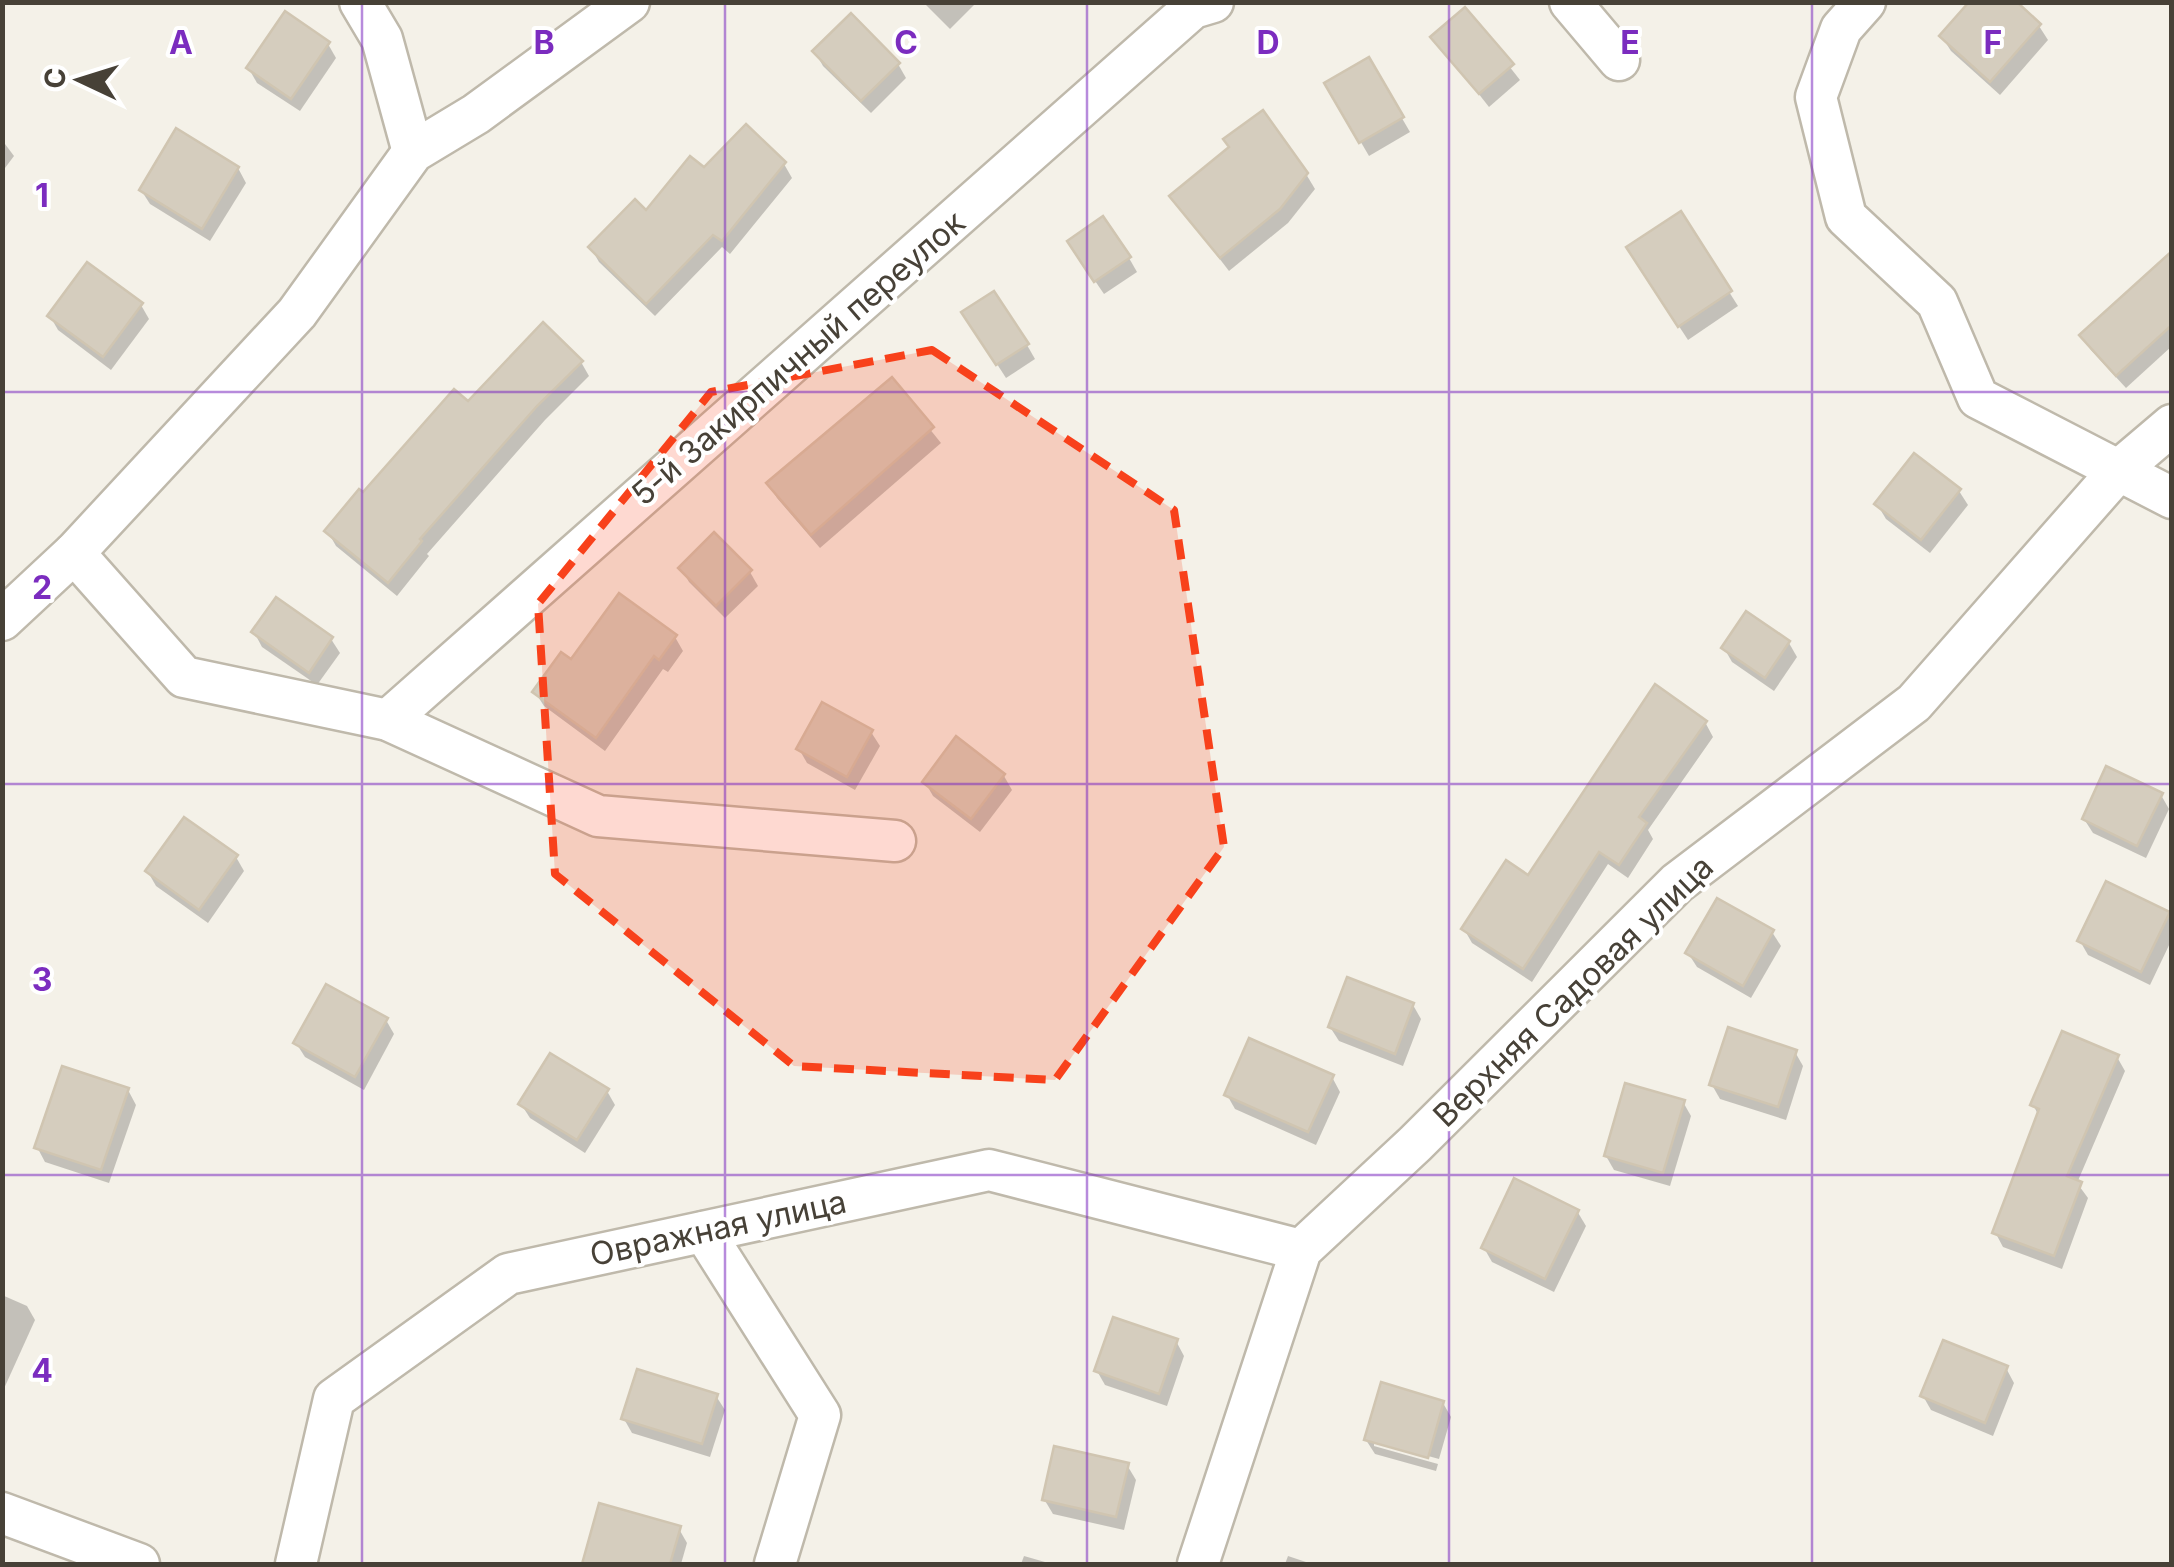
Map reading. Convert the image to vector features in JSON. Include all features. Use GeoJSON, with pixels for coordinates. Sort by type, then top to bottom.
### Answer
{"type":"FeatureCollection","features":[{"type":"Feature","properties":{"kind":"street"},"geometry":{"type":"LineString","coordinates":[[360,2],[382,39],[413,152]]}},
{"type":"Feature","properties":{"kind":"street"},"geometry":{"type":"LineString","coordinates":[[2,620],[74,553],[298,314],[413,152],[476,114],[629,2]]}},
{"type":"Feature","properties":{"kind":"street","name":"5-й Закирпичный переулок"},"geometry":{"type":"LineString","coordinates":[[388,720],[1193,8],[1213,2]]}},
{"type":"Feature","properties":{"kind":"street"},"geometry":{"type":"LineString","coordinates":[[1570,2],[1618,60]]}},
{"type":"Feature","properties":{"kind":"street"},"geometry":{"type":"LineString","coordinates":[[1853,16],[1816,97],[1846,218],[1937,302],[1978,398],[2172,498]]}},
{"type":"Feature","properties":{"kind":"street","name":"Верхняя Садовая улица"},"geometry":{"type":"LineString","coordinates":[[1198,1564],[1301,1250],[1415,1144],[1677,883],[1914,702],[2120,470],[2172,425]]}},
{"type":"Feature","properties":{"kind":"street"},"geometry":{"type":"LineString","coordinates":[[74,553],[184,677],[388,720],[598,816],[895,841]]}},
{"type":"Feature","properties":{"kind":"street","name":"Овражная улица"},"geometry":{"type":"LineString","coordinates":[[296,1564],[334,1399],[508,1274],[989,1170],[1301,1250]]}},
{"type":"Feature","properties":{"kind":"street"},"geometry":{"type":"LineString","coordinates":[[704,1232],[820,1415],[775,1564]]}},
{"type":"Feature","properties":{"kind":"street"},"geometry":{"type":"LineString","coordinates":[[2,1513],[139,1564]]}},
{"type":"Feature","properties":{"kind":"highlighted area"},"geometry":{"type":"Polygon","coordinates":[[[932,350],[1174,510],[1224,847],[1055,1080],[794,1066],[555,874],[538,604],[711,392],[932,350]]]}},
{"type":"Feature","properties":{"kind":"building"},"geometry":{"type":"Polygon","coordinates":[[[1969,2],[2017,2],[2041,24],[1990,82],[1939,36],[1969,2]]]}},
{"type":"Feature","properties":{"kind":"building"},"geometry":{"type":"Polygon","coordinates":[[[1465,7],[1514,64],[1479,94],[1430,37],[1465,7]]]}},
{"type":"Feature","properties":{"kind":"building"},"geometry":{"type":"Polygon","coordinates":[[[285,11],[330,42],[291,99],[246,68],[285,11]]]}},
{"type":"Feature","properties":{"kind":"building"},"geometry":{"type":"Polygon","coordinates":[[[851,13],[900,63],[861,101],[812,51],[851,13]]]}},
{"type":"Feature","properties":{"kind":"building"},"geometry":{"type":"Polygon","coordinates":[[[1369,57],[1404,117],[1359,143],[1324,83],[1369,57]]]}},
{"type":"Feature","properties":{"kind":"building"},"geometry":{"type":"Polygon","coordinates":[[[1263,110],[1308,173],[1280,209],[1220,258],[1169,196],[1229,147],[1223,139],[1263,110]]]}},
{"type":"Feature","properties":{"kind":"building"},"geometry":{"type":"Polygon","coordinates":[[[746,124],[786,162],[722,241],[713,235],[646,304],[588,247],[635,199],[646,210],[690,156],[704,167],[746,124]]]}},
{"type":"Feature","properties":{"kind":"building"},"geometry":{"type":"Polygon","coordinates":[[[176,128],[239,167],[202,229],[139,190],[176,128]]]}},
{"type":"Feature","properties":{"kind":"building"},"geometry":{"type":"Polygon","coordinates":[[[1681,211],[1732,291],[1678,327],[1626,247],[1681,211]]]}},
{"type":"Feature","properties":{"kind":"building"},"geometry":{"type":"Polygon","coordinates":[[[1103,216],[1131,257],[1094,282],[1067,241],[1103,216]]]}},
{"type":"Feature","properties":{"kind":"building"},"geometry":{"type":"Polygon","coordinates":[[[2172,251],[2172,325],[2116,376],[2079,335],[2172,251]]]}},
{"type":"Feature","properties":{"kind":"building"},"geometry":{"type":"Polygon","coordinates":[[[87,262],[143,303],[103,357],[47,316],[87,262]]]}},
{"type":"Feature","properties":{"kind":"building"},"geometry":{"type":"Polygon","coordinates":[[[994,291],[1029,344],[996,365],[961,312],[994,291]]]}},
{"type":"Feature","properties":{"kind":"building"},"geometry":{"type":"Polygon","coordinates":[[[543,322],[583,361],[537,406],[420,539],[388,583],[324,531],[454,389],[468,401],[543,322]]]}},
{"type":"Feature","properties":{"kind":"building"},"geometry":{"type":"Polygon","coordinates":[[[892,377],[934,427],[811,535],[766,483],[892,377]]]}},
{"type":"Feature","properties":{"kind":"building"},"geometry":{"type":"Polygon","coordinates":[[[1914,453],[1961,489],[1921,540],[1874,504],[1914,453]]]}},
{"type":"Feature","properties":{"kind":"building"},"geometry":{"type":"Polygon","coordinates":[[[714,532],[752,570],[716,606],[678,568],[714,532]]]}},
{"type":"Feature","properties":{"kind":"building"},"geometry":{"type":"Polygon","coordinates":[[[619,593],[677,635],[659,660],[654,656],[596,738],[532,692],[561,652],[571,659],[619,593]]]}},
{"type":"Feature","properties":{"kind":"building"},"geometry":{"type":"Polygon","coordinates":[[[276,597],[333,637],[309,673],[251,632],[276,597]]]}},
{"type":"Feature","properties":{"kind":"building"},"geometry":{"type":"Polygon","coordinates":[[[1746,611],[1790,641],[1765,678],[1721,648],[1746,611]]]}},
{"type":"Feature","properties":{"kind":"building"},"geometry":{"type":"Polygon","coordinates":[[[1655,684],[1707,721],[1639,817],[1647,823],[1619,865],[1599,852],[1523,969],[1461,929],[1506,860],[1528,875],[1655,684]]]}},
{"type":"Feature","properties":{"kind":"building"},"geometry":{"type":"Polygon","coordinates":[[[822,702],[873,730],[847,777],[796,749],[822,702]]]}},
{"type":"Feature","properties":{"kind":"building"},"geometry":{"type":"Polygon","coordinates":[[[956,736],[1005,774],[971,819],[922,782],[956,736]]]}},
{"type":"Feature","properties":{"kind":"building"},"geometry":{"type":"Polygon","coordinates":[[[2106,766],[2163,793],[2137,846],[2082,819],[2106,766]]]}},
{"type":"Feature","properties":{"kind":"building"},"geometry":{"type":"Polygon","coordinates":[[[184,817],[238,855],[199,910],[145,871],[184,817]]]}},
{"type":"Feature","properties":{"kind":"building"},"geometry":{"type":"Polygon","coordinates":[[[2106,881],[2170,912],[2141,972],[2077,941],[2106,881]]]}},
{"type":"Feature","properties":{"kind":"building"},"geometry":{"type":"Polygon","coordinates":[[[1717,898],[1774,930],[1743,986],[1685,953],[1717,898]]]}},
{"type":"Feature","properties":{"kind":"building"},"geometry":{"type":"Polygon","coordinates":[[[1347,977],[1414,1003],[1395,1054],[1328,1027],[1347,977]]]}},
{"type":"Feature","properties":{"kind":"building"},"geometry":{"type":"Polygon","coordinates":[[[326,984],[388,1018],[355,1077],[293,1043],[326,984]]]}},
{"type":"Feature","properties":{"kind":"building"},"geometry":{"type":"Polygon","coordinates":[[[1728,1027],[1797,1050],[1778,1107],[1709,1085],[1728,1027]]]}},
{"type":"Feature","properties":{"kind":"building"},"geometry":{"type":"Polygon","coordinates":[[[2062,1031],[2119,1055],[2067,1176],[2082,1182],[2054,1256],[1992,1233],[2039,1109],[2030,1105],[2062,1031]]]}},
{"type":"Feature","properties":{"kind":"building"},"geometry":{"type":"Polygon","coordinates":[[[1249,1038],[1334,1075],[1308,1132],[1224,1095],[1249,1038]]]}},
{"type":"Feature","properties":{"kind":"building"},"geometry":{"type":"Polygon","coordinates":[[[550,1053],[609,1089],[577,1140],[518,1104],[550,1053]]]}},
{"type":"Feature","properties":{"kind":"building"},"geometry":{"type":"Polygon","coordinates":[[[62,1066],[129,1088],[101,1170],[34,1148],[62,1066]]]}},
{"type":"Feature","properties":{"kind":"building"},"geometry":{"type":"Polygon","coordinates":[[[1625,1083],[1685,1100],[1663,1173],[1604,1156],[1625,1083]]]}},
{"type":"Feature","properties":{"kind":"building"},"geometry":{"type":"Polygon","coordinates":[[[1514,1178],[1579,1210],[1545,1279],[1481,1248],[1514,1178]]]}},
{"type":"Feature","properties":{"kind":"building"},"geometry":{"type":"Polygon","coordinates":[[[1113,1317],[1178,1339],[1159,1394],[1094,1371],[1113,1317]]]}},
{"type":"Feature","properties":{"kind":"building"},"geometry":{"type":"Polygon","coordinates":[[[1943,1340],[2008,1366],[1985,1423],[1920,1396],[1943,1340]]]}},
{"type":"Feature","properties":{"kind":"building"},"geometry":{"type":"Polygon","coordinates":[[[637,1369],[718,1394],[702,1444],[621,1419],[637,1369]]]}},
{"type":"Feature","properties":{"kind":"building"},"geometry":{"type":"Polygon","coordinates":[[[1381,1382],[1444,1401],[1428,1458],[1364,1440],[1381,1382]]]}},
{"type":"Feature","properties":{"kind":"building"},"geometry":{"type":"Polygon","coordinates":[[[1054,1446],[1129,1463],[1116,1517],[1042,1500],[1054,1446]]]}},
{"type":"Feature","properties":{"kind":"building"},"geometry":{"type":"Polygon","coordinates":[[[599,1503],[681,1526],[670,1564],[582,1564],[599,1503]]]}}]}
